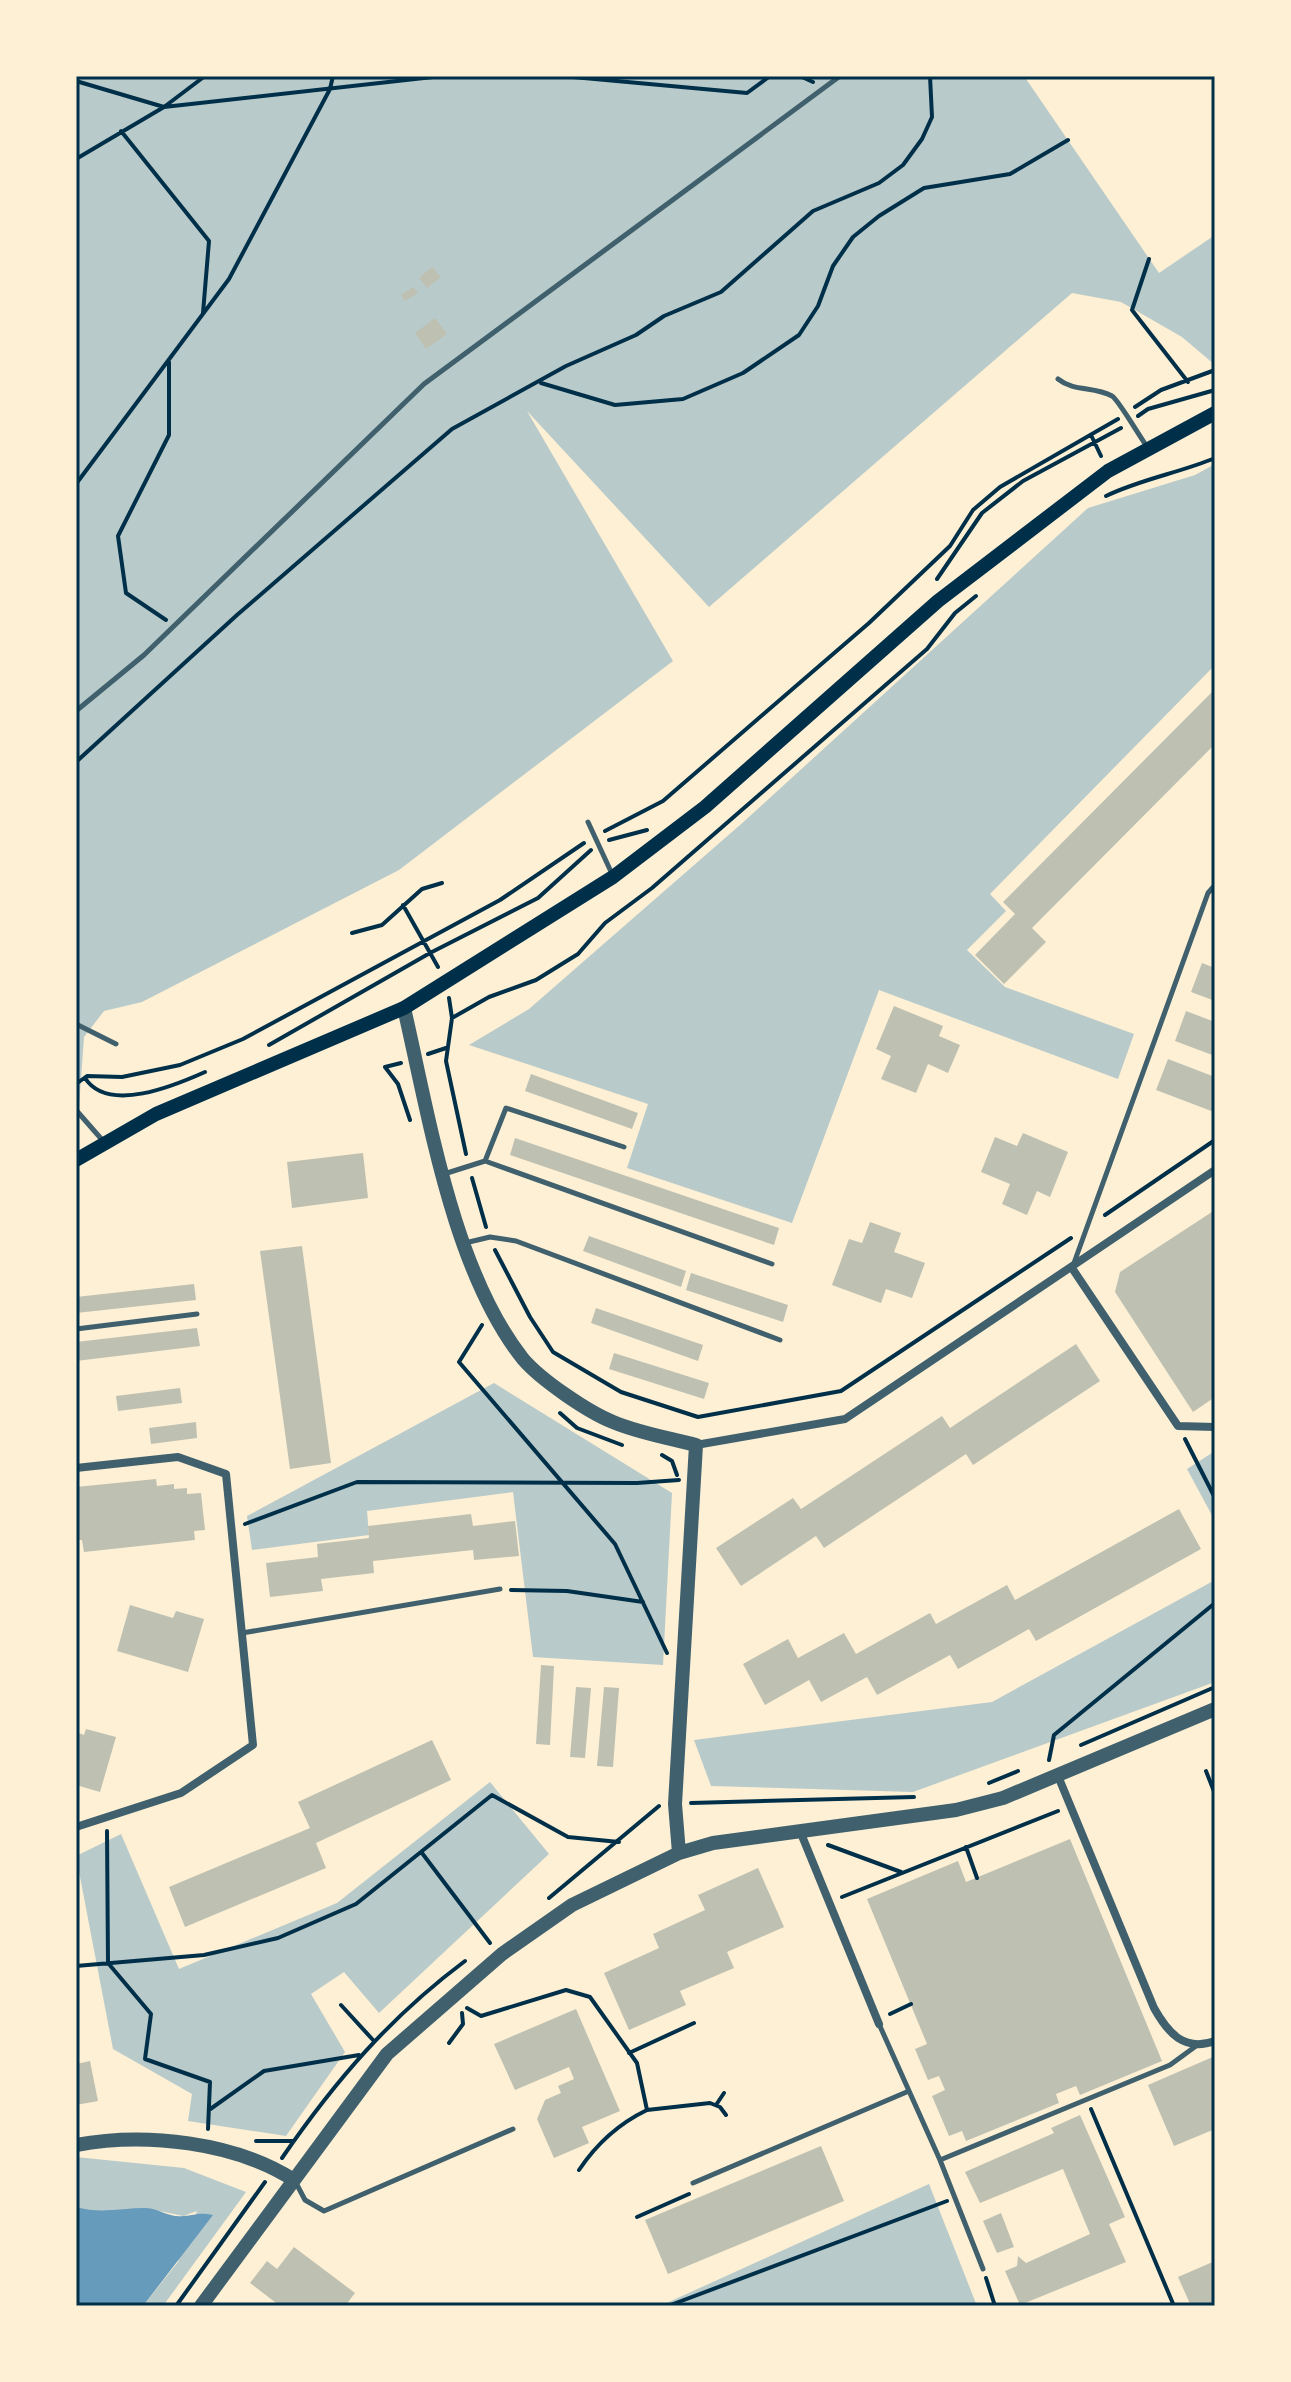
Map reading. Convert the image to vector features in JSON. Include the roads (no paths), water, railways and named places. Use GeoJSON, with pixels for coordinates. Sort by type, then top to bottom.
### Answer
{"type":"FeatureCollection","features":[{"type":"Feature","properties":{"kind":"main road"},"geometry":{"type":"LineString","coordinates":[[76,1160],[156,1114],[404,1008],[613,877],[705,807],[938,601],[1108,471],[1215,413]]}},
{"type":"Feature","properties":{"kind":"street"},"geometry":{"type":"LineString","coordinates":[[404,1008],[443,1174],[464,1243],[499,1322],[525,1361],[563,1392],[612,1422],[696,1445],[845,1419],[1215,1170]]}},
{"type":"Feature","properties":{"kind":"street"},"geometry":{"type":"LineString","coordinates":[[1072,1268],[1178,1426],[1215,1427]]}},
{"type":"Feature","properties":{"kind":"street"},"geometry":{"type":"LineString","coordinates":[[679,1853],[675,1804],[696,1445]]}},
{"type":"Feature","properties":{"kind":"street"},"geometry":{"type":"LineString","coordinates":[[76,1468],[178,1457],[226,1474],[253,1745],[181,1793],[76,1827]]}},
{"type":"Feature","properties":{"kind":"street"},"geometry":{"type":"LineString","coordinates":[[201,2306],[387,2054],[492,1963],[572,1905],[679,1853],[713,1843],[956,1810],[1003,1798],[1215,1709]]}},
{"type":"Feature","properties":{"kind":"street"},"geometry":{"type":"LineString","coordinates":[[1058,1776],[1154,2008],[1167,2031],[1196,2046],[1215,2041]]}},
{"type":"Feature","properties":{"kind":"street"},"geometry":{"type":"LineString","coordinates":[[800,1831],[879,2024]]}},
{"type":"Feature","properties":{"kind":"street"},"geometry":{"type":"LineString","coordinates":[[76,2145],[105,2139],[181,2143],[237,2155],[275,2168],[294,2180]]}},
{"type":"Feature","properties":{"kind":"lane"},"geometry":{"type":"LineString","coordinates":[[76,711],[174,626],[424,384],[840,76]]}},
{"type":"Feature","properties":{"kind":"lane"},"geometry":{"type":"LineString","coordinates":[[1058,379],[1068,387],[1091,388],[1115,397],[1149,449]]}},
{"type":"Feature","properties":{"kind":"lane"},"geometry":{"type":"LineString","coordinates":[[588,822],[613,877]]}},
{"type":"Feature","properties":{"kind":"lane"},"geometry":{"type":"LineString","coordinates":[[1072,1268],[1208,893],[1215,885]]}},
{"type":"Feature","properties":{"kind":"lane"},"geometry":{"type":"LineString","coordinates":[[76,1024],[116,1044]]}},
{"type":"Feature","properties":{"kind":"lane"},"geometry":{"type":"LineString","coordinates":[[485,1161],[506,1108],[624,1147]]}},
{"type":"Feature","properties":{"kind":"lane"},"geometry":{"type":"LineString","coordinates":[[76,1110],[105,1143]]}},
{"type":"Feature","properties":{"kind":"lane"},"geometry":{"type":"LineString","coordinates":[[443,1174],[485,1161],[772,1264]]}},
{"type":"Feature","properties":{"kind":"lane"},"geometry":{"type":"LineString","coordinates":[[464,1243],[490,1237],[516,1241],[780,1340]]}},
{"type":"Feature","properties":{"kind":"lane"},"geometry":{"type":"LineString","coordinates":[[76,1329],[197,1314]]}},
{"type":"Feature","properties":{"kind":"lane"},"geometry":{"type":"LineString","coordinates":[[242,1633],[500,1589]]}},
{"type":"Feature","properties":{"kind":"lane"},"geometry":{"type":"LineString","coordinates":[[879,2024],[940,2160],[983,2269]]}},
{"type":"Feature","properties":{"kind":"lane"},"geometry":{"type":"LineString","coordinates":[[940,2160],[1170,2065],[1196,2046]]}},
{"type":"Feature","properties":{"kind":"lane"},"geometry":{"type":"LineString","coordinates":[[693,2183],[909,2091]]}},
{"type":"Feature","properties":{"kind":"lane"},"geometry":{"type":"LineString","coordinates":[[294,2180],[305,2200],[324,2211],[513,2129]]}},
{"type":"Feature","properties":{"kind":"water"},"geometry":{"type":"Polygon","coordinates":[[[76,2207],[102,2210],[150,2208],[178,2216],[213,2215],[143,2306],[76,2306],[76,2207]]]}}]}
